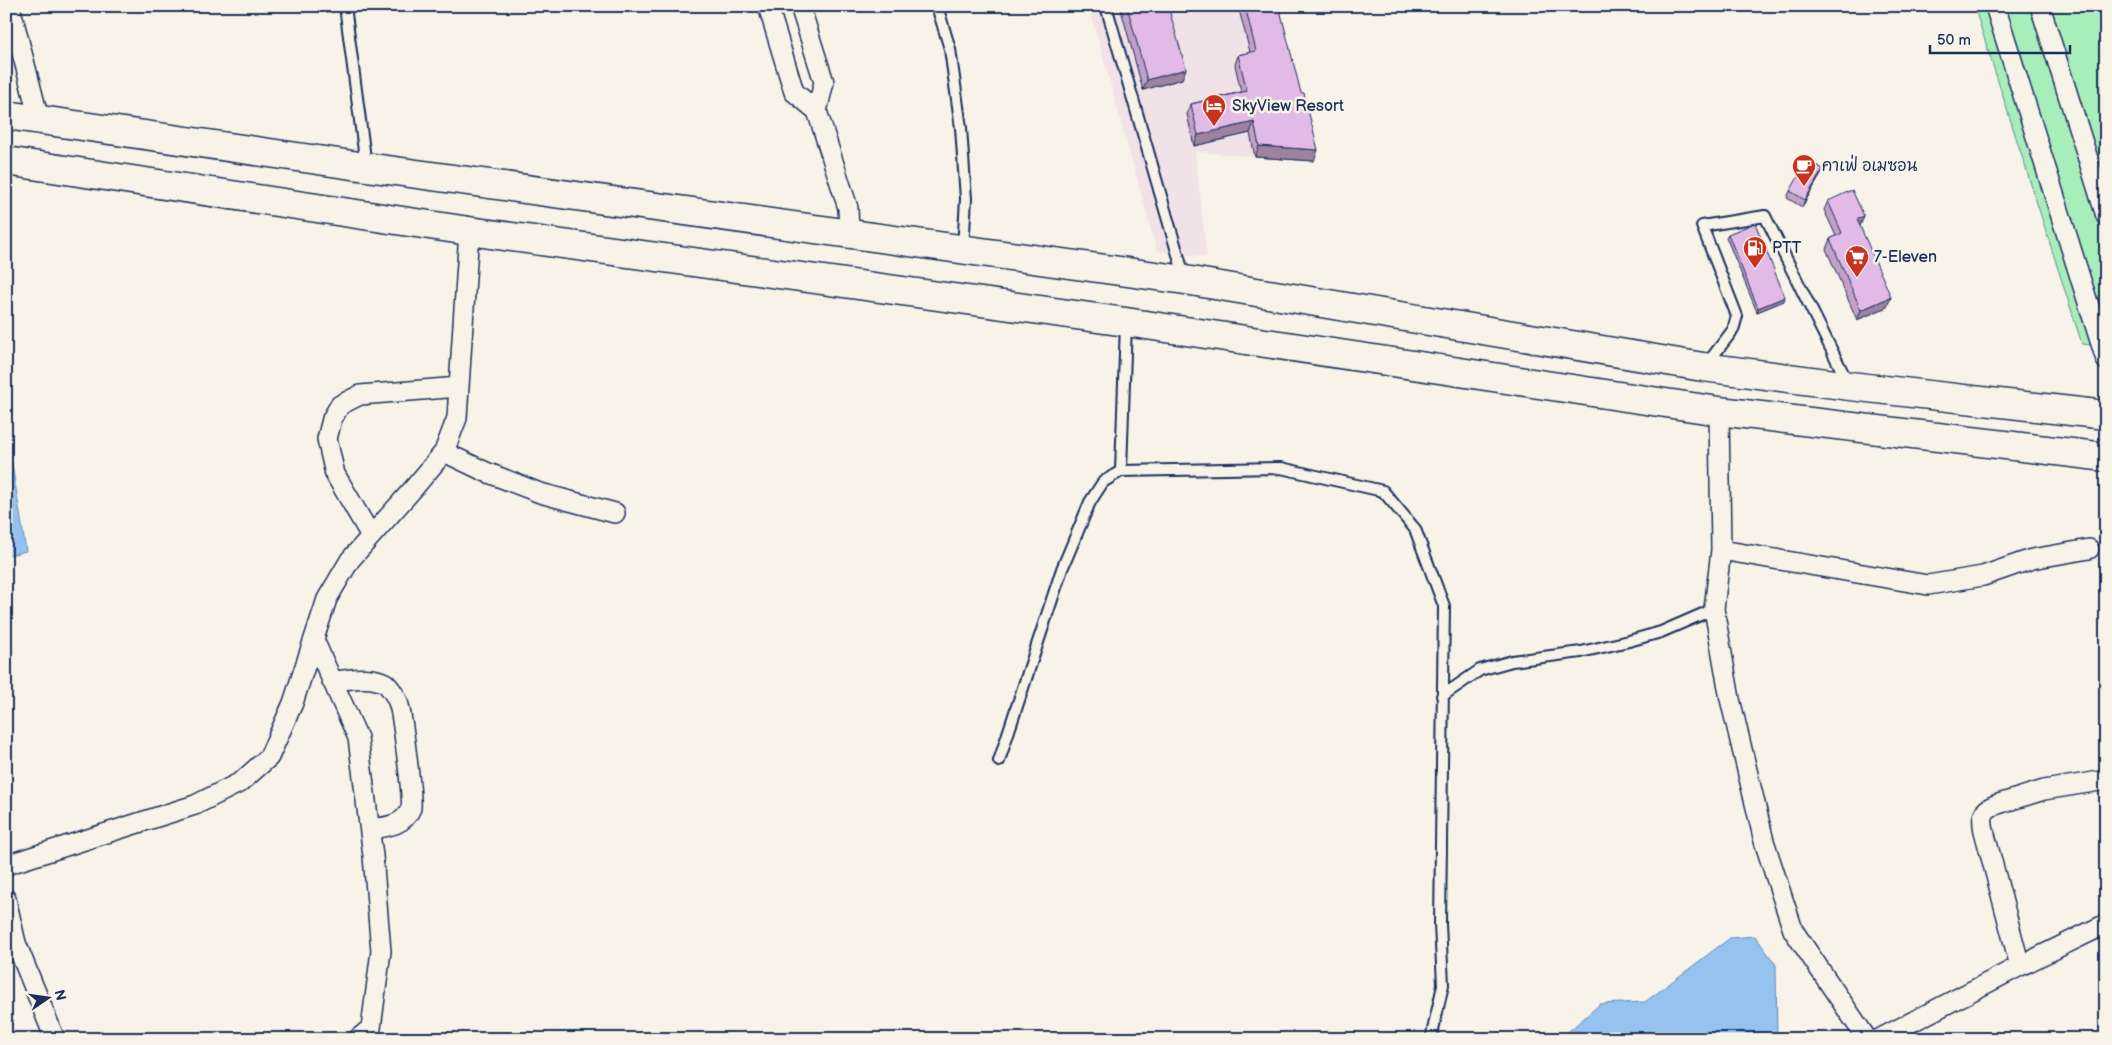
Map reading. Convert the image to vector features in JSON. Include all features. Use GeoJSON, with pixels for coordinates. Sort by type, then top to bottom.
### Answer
{"type":"FeatureCollection","features":[{"type":"Feature","properties":{"kind":"main road"},"geometry":{"type":"LineString","coordinates":[[6,115],[366,167],[1185,280],[1704,367],[1850,386],[2106,415]]}},
{"type":"Feature","properties":{"kind":"main road"},"geometry":{"type":"LineString","coordinates":[[6,161],[469,231],[1126,322],[1719,411],[2106,457]]}},
{"type":"Feature","properties":{"kind":"street"},"geometry":{"type":"LineString","coordinates":[[10,6],[39,119]]}},
{"type":"Feature","properties":{"kind":"street"},"geometry":{"type":"LineString","coordinates":[[768,6],[794,92],[817,111]]}},
{"type":"Feature","properties":{"kind":"street"},"geometry":{"type":"LineString","coordinates":[[800,6],[824,82],[817,111],[848,208],[849,234]]}},
{"type":"Feature","properties":{"kind":"street"},"geometry":{"type":"LineString","coordinates":[[1995,6],[2106,360]]}},
{"type":"Feature","properties":{"kind":"street"},"geometry":{"type":"LineString","coordinates":[[2040,6],[2103,197],[2106,216]]}},
{"type":"Feature","properties":{"kind":"street"},"geometry":{"type":"LineString","coordinates":[[6,865],[195,805],[241,782],[270,757],[293,703],[332,591],[350,560],[444,452],[457,418],[469,231]]}},
{"type":"Feature","properties":{"kind":"street"},"geometry":{"type":"LineString","coordinates":[[372,536],[335,474],[327,439],[332,419],[340,404],[360,395],[459,387]]}},
{"type":"Feature","properties":{"kind":"street"},"geometry":{"type":"LineString","coordinates":[[1719,411],[1721,550],[1714,610],[1730,699],[1762,832],[1792,930],[1867,1039]]}},
{"type":"Feature","properties":{"kind":"street"},"geometry":{"type":"LineString","coordinates":[[444,452],[486,472],[540,493],[615,513]]}},
{"type":"Feature","properties":{"kind":"street"},"geometry":{"type":"LineString","coordinates":[[1721,550],[1928,585],[1983,576],[2032,559],[2089,549]]}},
{"type":"Feature","properties":{"kind":"street"},"geometry":{"type":"LineString","coordinates":[[314,640],[358,738],[370,829],[381,951],[371,1028],[358,1039]]}},
{"type":"Feature","properties":{"kind":"street"},"geometry":{"type":"LineString","coordinates":[[332,681],[372,678],[387,684],[398,702],[411,786],[411,807],[404,818],[395,826],[370,829]]}},
{"type":"Feature","properties":{"kind":"street"},"geometry":{"type":"LineString","coordinates":[[2020,966],[1984,831],[1983,813],[1988,808],[2044,790],[2106,780]]}},
{"type":"Feature","properties":{"kind":"street"},"geometry":{"type":"LineString","coordinates":[[6,899],[16,943],[55,1039]]}},
{"type":"Feature","properties":{"kind":"street"},"geometry":{"type":"LineString","coordinates":[[1879,1039],[2106,924]]}},
{"type":"Feature","properties":{"kind":"lane"},"geometry":{"type":"LineString","coordinates":[[345,6],[366,167]]}},
{"type":"Feature","properties":{"kind":"lane"},"geometry":{"type":"LineString","coordinates":[[937,6],[950,50],[961,128],[966,199],[963,248]]}},
{"type":"Feature","properties":{"kind":"lane"},"geometry":{"type":"LineString","coordinates":[[1106,6],[1185,280]]}},
{"type":"Feature","properties":{"kind":"lane"},"geometry":{"type":"LineString","coordinates":[[1704,367],[1733,330],[1737,316],[1702,226],[1766,216],[1850,386]]}},
{"type":"Feature","properties":{"kind":"lane"},"geometry":{"type":"LineString","coordinates":[[1121,471],[1126,322]]}},
{"type":"Feature","properties":{"kind":"lane"},"geometry":{"type":"LineString","coordinates":[[999,761],[1062,569],[1090,502],[1103,482],[1121,471],[1281,468],[1383,491],[1415,529],[1444,606],[1440,924],[1443,985],[1430,1039]]}},
{"type":"Feature","properties":{"kind":"lane"},"geometry":{"type":"LineString","coordinates":[[1442,696],[1480,670],[1512,661],[1581,652],[1629,641],[1661,632],[1714,610]]}},
{"type":"Feature","properties":{"kind":"shaded area","name":"SkyView Resort"},"geometry":{"type":"Polygon","coordinates":[[[1089,6],[1278,6],[1314,161],[1195,152],[1207,257],[1157,251],[1089,6]]]}},
{"type":"Feature","properties":{"kind":"green space"},"geometry":{"type":"Polygon","coordinates":[[[1974,6],[2106,6],[2106,347],[2082,344],[1974,6]]]}},
{"type":"Feature","properties":{"kind":"water"},"geometry":{"type":"Polygon","coordinates":[[[6,426],[26,551],[6,556],[6,426]]]}},
{"type":"Feature","properties":{"kind":"water"},"geometry":{"type":"Polygon","coordinates":[[[1755,936],[1776,965],[1777,1039],[1560,1039],[1600,1004],[1645,1002],[1730,938],[1755,936]]]}},
{"type":"Feature","properties":{"kind":"building"},"geometry":{"type":"Polygon","coordinates":[[[1127,6],[1168,6],[1186,69],[1147,80],[1127,6]]]}},
{"type":"Feature","properties":{"kind":"building"},"geometry":{"type":"Polygon","coordinates":[[[1245,6],[1279,6],[1301,93],[1304,93],[1318,150],[1259,146],[1254,122],[1198,135],[1191,104],[1247,91],[1238,55],[1256,51],[1245,6]]]}},
{"type":"Feature","properties":{"kind":"building","name":"คาเฟ่ อเมซอน"},"geometry":{"type":"Polygon","coordinates":[[[1808,160],[1823,169],[1805,200],[1790,191],[1808,160]]]}},
{"type":"Feature","properties":{"kind":"building"},"geometry":{"type":"Polygon","coordinates":[[[1852,190],[1864,216],[1857,219],[1891,297],[1861,310],[1830,239],[1842,233],[1828,201],[1852,190]]]}},
{"type":"Feature","properties":{"kind":"building","name":"PTT"},"geometry":{"type":"Polygon","coordinates":[[[1755,223],[1785,297],[1758,308],[1728,234],[1755,223]]]}},
{"type":"Feature","properties":{"kind":"place","name":"SkyView Resort"},"geometry":{"type":"Point","coordinates":[1214,127]}},
{"type":"Feature","properties":{"kind":"place","name":"คาเฟ่ อเมซอน"},"geometry":{"type":"Point","coordinates":[1804,187]}},
{"type":"Feature","properties":{"kind":"place","name":"PTT"},"geometry":{"type":"Point","coordinates":[1755,269]}},
{"type":"Feature","properties":{"kind":"place","name":"7-Eleven"},"geometry":{"type":"Point","coordinates":[1857,278]}}]}
